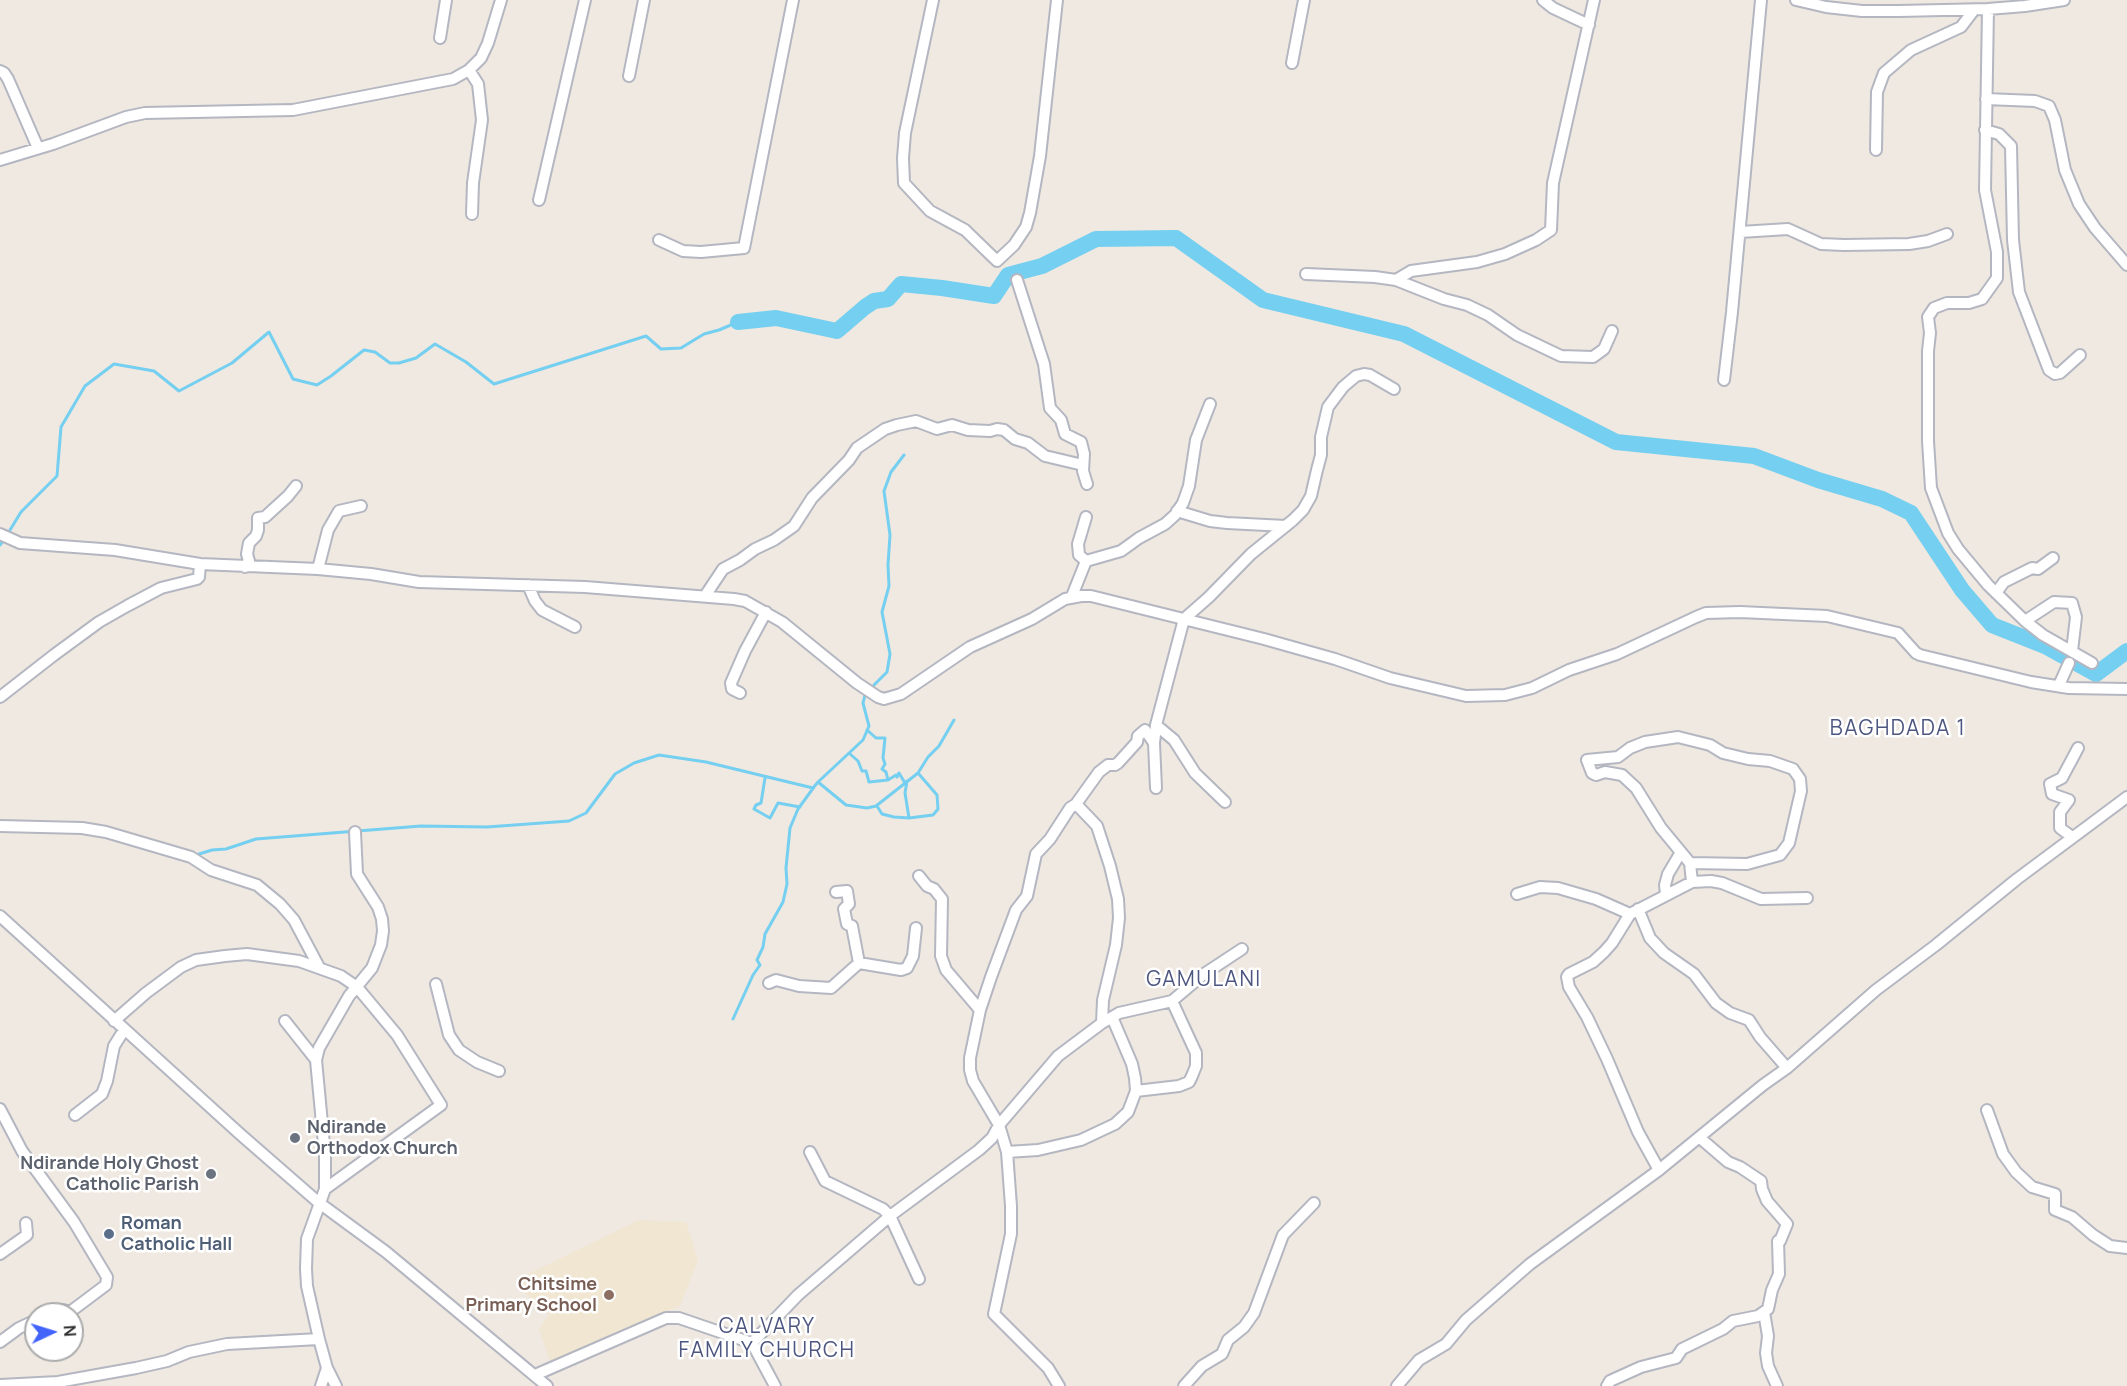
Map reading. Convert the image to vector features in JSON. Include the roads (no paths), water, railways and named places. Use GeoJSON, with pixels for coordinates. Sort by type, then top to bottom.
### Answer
{"type":"FeatureCollection","features":[{"type":"Feature","properties":{"kind":"street"},"geometry":{"type":"LineString","coordinates":[[440,38],[446,0]]}},
{"type":"Feature","properties":{"kind":"street"},"geometry":{"type":"LineString","coordinates":[[0,160],[126,117],[145,113],[293,110],[453,79],[469,70],[481,58],[489,43],[501,0]]}},
{"type":"Feature","properties":{"kind":"street"},"geometry":{"type":"LineString","coordinates":[[539,200],[585,0]]}},
{"type":"Feature","properties":{"kind":"street"},"geometry":{"type":"LineString","coordinates":[[629,76],[644,0]]}},
{"type":"Feature","properties":{"kind":"street"},"geometry":{"type":"LineString","coordinates":[[659,240],[683,251],[701,252],[744,248],[793,0]]}},
{"type":"Feature","properties":{"kind":"street"},"geometry":{"type":"LineString","coordinates":[[933,0],[905,133],[904,185],[930,211],[965,230],[997,261],[1014,245],[1026,227],[1030,213],[1040,159],[1057,0]]}},
{"type":"Feature","properties":{"kind":"street"},"geometry":{"type":"LineString","coordinates":[[1292,63],[1304,0]]}},
{"type":"Feature","properties":{"kind":"street"},"geometry":{"type":"LineString","coordinates":[[1543,0],[1553,8],[1589,25]]}},
{"type":"Feature","properties":{"kind":"street"},"geometry":{"type":"LineString","coordinates":[[1396,280],[1411,271],[1477,262],[1505,254],[1536,240],[1551,230],[1553,183],[1594,0]]}},
{"type":"Feature","properties":{"kind":"street"},"geometry":{"type":"LineString","coordinates":[[1724,380],[1761,0]]}},
{"type":"Feature","properties":{"kind":"street"},"geometry":{"type":"LineString","coordinates":[[1796,0],[1838,9],[1899,6],[1974,10],[2064,0]]}},
{"type":"Feature","properties":{"kind":"street"},"geometry":{"type":"LineString","coordinates":[[1988,9],[1985,190],[1997,252],[1997,278],[1982,299],[1969,303],[1947,303],[1934,308],[1928,317],[1930,333],[1928,441],[1931,488],[1948,533],[1996,593],[2025,621],[2070,657],[2092,663]]}},
{"type":"Feature","properties":{"kind":"street"},"geometry":{"type":"LineString","coordinates":[[1876,150],[1877,92],[1884,73],[1911,50],[1961,27],[1974,10]]}},
{"type":"Feature","properties":{"kind":"street"},"geometry":{"type":"LineString","coordinates":[[469,70],[478,84],[482,120],[472,183],[472,214]]}},
{"type":"Feature","properties":{"kind":"street"},"geometry":{"type":"LineString","coordinates":[[0,71],[8,79],[38,148]]}},
{"type":"Feature","properties":{"kind":"street"},"geometry":{"type":"LineString","coordinates":[[1986,99],[2035,101],[2049,106],[2055,120],[2065,170],[2079,204],[2095,228],[2127,265]]}},
{"type":"Feature","properties":{"kind":"street"},"geometry":{"type":"LineString","coordinates":[[1985,130],[1999,134],[2011,146],[2013,240],[2019,292],[2049,370],[2055,374],[2061,373],[2080,356]]}},
{"type":"Feature","properties":{"kind":"street"},"geometry":{"type":"LineString","coordinates":[[1740,232],[1788,229],[1821,244],[1845,245],[1909,244],[1928,241],[1947,234]]}},
{"type":"Feature","properties":{"kind":"street"},"geometry":{"type":"LineString","coordinates":[[1306,274],[1375,276],[1396,280],[1444,299],[1467,305],[1488,315],[1517,335],[1561,356],[1593,357],[1604,349],[1612,331]]}},
{"type":"Feature","properties":{"kind":"street"},"geometry":{"type":"LineString","coordinates":[[1017,280],[1044,364],[1050,408],[1061,420],[1065,434],[1081,442],[1087,484]]}},
{"type":"Feature","properties":{"kind":"street"},"geometry":{"type":"LineString","coordinates":[[1156,788],[1154,743],[1156,725],[1184,619],[1251,554],[1303,510],[1311,496],[1321,455],[1321,436],[1328,407],[1343,387],[1356,376],[1364,374],[1395,389]]}},
{"type":"Feature","properties":{"kind":"street"},"geometry":{"type":"LineString","coordinates":[[1086,561],[1121,551],[1165,524],[1177,512],[1189,486],[1196,440],[1210,404]]}},
{"type":"Feature","properties":{"kind":"street"},"geometry":{"type":"LineString","coordinates":[[705,596],[723,569],[794,526],[812,498],[857,448],[885,429],[916,421],[937,429],[952,425],[968,430],[1004,430],[1015,439],[1028,443],[1045,456],[1083,465]]}},
{"type":"Feature","properties":{"kind":"street"},"geometry":{"type":"LineString","coordinates":[[244,567],[249,561],[247,554],[249,543],[256,536],[258,518],[265,517],[296,486]]}},
{"type":"Feature","properties":{"kind":"street"},"geometry":{"type":"LineString","coordinates":[[318,569],[328,530],[339,511],[361,506]]}},
{"type":"Feature","properties":{"kind":"street"},"geometry":{"type":"LineString","coordinates":[[1177,512],[1227,523],[1286,526]]}},
{"type":"Feature","properties":{"kind":"street"},"geometry":{"type":"LineString","coordinates":[[1086,517],[1078,544],[1079,555],[1086,561]]}},
{"type":"Feature","properties":{"kind":"street"},"geometry":{"type":"LineString","coordinates":[[0,534],[20,543],[115,550],[200,564],[318,569],[371,574],[419,582],[490,586],[528,585],[705,596],[746,601],[797,633],[857,683],[884,699],[901,694],[970,647],[1032,619],[1072,596],[1091,596],[1264,639],[1335,659],[1400,681],[1466,696],[1504,695],[1532,688],[1564,673],[1617,654],[1706,613],[1740,612],[1827,616],[1892,631],[1903,637],[1916,653],[2031,682],[2061,687],[2127,688]]}},
{"type":"Feature","properties":{"kind":"street"},"geometry":{"type":"LineString","coordinates":[[1996,593],[2004,582],[2032,568],[2038,569],[2053,558]]}},
{"type":"Feature","properties":{"kind":"street"},"geometry":{"type":"LineString","coordinates":[[1072,596],[1086,561]]}},
{"type":"Feature","properties":{"kind":"street"},"geometry":{"type":"LineString","coordinates":[[0,698],[99,622],[161,588],[197,579],[200,564]]}},
{"type":"Feature","properties":{"kind":"street"},"geometry":{"type":"LineString","coordinates":[[528,585],[542,610],[575,627]]}},
{"type":"Feature","properties":{"kind":"street"},"geometry":{"type":"LineString","coordinates":[[2025,621],[2054,602],[2072,603],[2076,617],[2070,657],[2060,683],[2061,687]]}},
{"type":"Feature","properties":{"kind":"street"},"geometry":{"type":"LineString","coordinates":[[740,693],[732,689],[730,683],[766,612]]}},
{"type":"Feature","properties":{"kind":"street"},"geometry":{"type":"LineString","coordinates":[[1156,725],[1174,740],[1195,773],[1225,802]]}},
{"type":"Feature","properties":{"kind":"street"},"geometry":{"type":"LineString","coordinates":[[1059,1386],[1048,1368],[994,1314],[1011,1234],[1011,1206],[1006,1152],[999,1125],[982,1097],[970,1070],[973,1042],[980,1010],[1016,909],[1027,896],[1036,854],[1050,839],[1070,808],[1077,804],[1099,772],[1108,765],[1118,763],[1145,730],[1154,743]]}},
{"type":"Feature","properties":{"kind":"street"},"geometry":{"type":"LineString","coordinates":[[1690,863],[1747,864],[1780,855],[1789,843],[1801,791],[1800,779],[1796,772],[1781,764],[1723,753],[1710,746],[1684,738],[1645,742],[1630,748],[1618,757],[1587,760],[1592,773],[1596,775],[1605,772],[1622,775],[1636,788],[1660,828],[1690,863],[1692,882]]}},
{"type":"Feature","properties":{"kind":"street"},"geometry":{"type":"LineString","coordinates":[[2072,837],[2060,828],[2060,812],[2069,800],[2052,794],[2050,784],[2062,778],[2078,748]]}},
{"type":"Feature","properties":{"kind":"street"},"geometry":{"type":"LineString","coordinates":[[1397,1386],[1419,1360],[1446,1344],[1466,1320],[1530,1264],[1700,1138],[1763,1085],[1787,1068],[1876,990],[2072,837],[2127,797]]}},
{"type":"Feature","properties":{"kind":"street"},"geometry":{"type":"LineString","coordinates":[[1006,1152],[1056,1147],[1101,1132],[1123,1119],[1136,1091],[1132,1064],[1107,1020],[1103,1000],[1116,945],[1119,918],[1118,899],[1110,866],[1096,826],[1077,804]]}},
{"type":"Feature","properties":{"kind":"street"},"geometry":{"type":"LineString","coordinates":[[0,826],[82,828],[106,832],[191,857],[211,870],[257,885],[280,904],[294,920],[319,967]]}},
{"type":"Feature","properties":{"kind":"street"},"geometry":{"type":"LineString","coordinates":[[336,1386],[327,1368],[308,1286],[307,1239],[318,1203],[325,1189],[325,1155],[316,1060],[318,1048],[349,996],[372,968],[381,945],[383,931],[378,907],[357,874],[355,832]]}},
{"type":"Feature","properties":{"kind":"street"},"geometry":{"type":"LineString","coordinates":[[1666,894],[1665,885],[1668,874],[1681,852]]}},
{"type":"Feature","properties":{"kind":"street"},"geometry":{"type":"LineString","coordinates":[[919,876],[942,898],[941,956],[946,970],[980,1010]]}},
{"type":"Feature","properties":{"kind":"street"},"geometry":{"type":"LineString","coordinates":[[1659,1170],[1638,1132],[1608,1059],[1567,978],[1572,972],[1593,962],[1604,952],[1634,912],[1692,882],[1722,883],[1761,899],[1807,898]]}},
{"type":"Feature","properties":{"kind":"street"},"geometry":{"type":"LineString","coordinates":[[1517,894],[1540,887],[1558,888],[1634,912],[1650,938],[1664,953],[1694,974],[1716,1003],[1730,1013],[1749,1020],[1760,1037],[1787,1068]]}},
{"type":"Feature","properties":{"kind":"street"},"geometry":{"type":"LineString","coordinates":[[836,892],[847,891],[849,904],[844,909],[848,924],[852,926],[859,963]]}},
{"type":"Feature","properties":{"kind":"street"},"geometry":{"type":"LineString","coordinates":[[0,916],[318,1203],[386,1252],[547,1386]]}},
{"type":"Feature","properties":{"kind":"street"},"geometry":{"type":"LineString","coordinates":[[859,963],[901,970],[907,968],[913,956],[916,928]]}},
{"type":"Feature","properties":{"kind":"street"},"geometry":{"type":"LineString","coordinates":[[753,1343],[798,1295],[890,1216],[992,1138],[999,1125],[1058,1056],[1107,1020],[1128,1009],[1172,1001],[1204,974],[1242,950]]}},
{"type":"Feature","properties":{"kind":"street"},"geometry":{"type":"LineString","coordinates":[[114,1021],[159,983],[181,967],[196,960],[247,954],[299,962],[341,976],[357,987],[397,1035],[441,1105],[325,1189]]}},
{"type":"Feature","properties":{"kind":"street"},"geometry":{"type":"LineString","coordinates":[[769,984],[776,980],[799,987],[831,988],[859,963]]}},
{"type":"Feature","properties":{"kind":"street"},"geometry":{"type":"LineString","coordinates":[[436,984],[449,1035],[459,1050],[477,1062],[499,1071]]}},
{"type":"Feature","properties":{"kind":"street"},"geometry":{"type":"LineString","coordinates":[[1136,1091],[1179,1086],[1189,1082],[1196,1066],[1196,1053],[1172,1001]]}},
{"type":"Feature","properties":{"kind":"street"},"geometry":{"type":"LineString","coordinates":[[285,1020],[316,1060]]}},
{"type":"Feature","properties":{"kind":"street"},"geometry":{"type":"LineString","coordinates":[[75,1115],[102,1094],[114,1046],[124,1030]]}},
{"type":"Feature","properties":{"kind":"street"},"geometry":{"type":"LineString","coordinates":[[0,1109],[22,1151],[69,1214],[107,1277],[106,1285],[83,1302]]}},
{"type":"Feature","properties":{"kind":"street"},"geometry":{"type":"LineString","coordinates":[[1987,1110],[2002,1154],[2016,1172],[2032,1187],[2055,1194],[2055,1210],[2072,1217],[2110,1246],[2127,1248]]}},
{"type":"Feature","properties":{"kind":"street"},"geometry":{"type":"LineString","coordinates":[[1607,1386],[1610,1381],[1641,1367],[1676,1358],[1682,1349],[1723,1329],[1733,1321],[1758,1316],[1768,1309],[1772,1290],[1779,1274],[1778,1241],[1787,1224],[1767,1201],[1761,1181],[1728,1162],[1700,1138]]}},
{"type":"Feature","properties":{"kind":"street"},"geometry":{"type":"LineString","coordinates":[[810,1152],[825,1181],[883,1209],[890,1216],[919,1279]]}},
{"type":"Feature","properties":{"kind":"street"},"geometry":{"type":"LineString","coordinates":[[1184,1386],[1202,1366],[1222,1354],[1228,1340],[1244,1327],[1254,1313],[1283,1235],[1314,1203]]}},
{"type":"Feature","properties":{"kind":"street"},"geometry":{"type":"LineString","coordinates":[[0,1254],[27,1235],[26,1223]]}},
{"type":"Feature","properties":{"kind":"street"},"geometry":{"type":"LineString","coordinates":[[1764,1312],[1768,1336],[1766,1353],[1768,1366],[1777,1386]]}},
{"type":"Feature","properties":{"kind":"street"},"geometry":{"type":"LineString","coordinates":[[535,1375],[666,1318],[679,1318],[753,1343],[775,1386]]}},
{"type":"Feature","properties":{"kind":"street"},"geometry":{"type":"LineString","coordinates":[[0,1342],[24,1326]]}},
{"type":"Feature","properties":{"kind":"street"},"geometry":{"type":"LineString","coordinates":[[0,1385],[68,1383],[166,1361],[189,1352],[226,1344],[319,1339]]}},
{"type":"Feature","properties":{"kind":"street"},"geometry":{"type":"LineString","coordinates":[[321,1386],[327,1368]]}},
{"type":"Feature","properties":{"kind":"waterway"},"geometry":{"type":"LineString","coordinates":[[738,322],[776,318],[837,331],[874,301],[888,299],[901,284],[994,296],[1008,275],[1042,266],[1096,239],[1176,238],[1263,300],[1404,334],[1616,442],[1754,456],[1818,480],[1882,499],[1911,513],[1962,590],[1992,625],[2045,646],[2096,674],[2127,651]]}},
{"type":"Feature","properties":{"kind":"waterway"},"geometry":{"type":"LineString","coordinates":[[10,530],[21,512],[57,476],[61,427],[85,386],[114,364],[154,371],[179,391],[232,363],[269,332],[293,379],[317,385],[364,350],[375,352],[390,363],[399,363],[416,358],[435,344],[466,362],[494,384],[646,336],[661,349],[681,348],[704,334],[738,322]]}},
{"type":"Feature","properties":{"kind":"waterway"},"geometry":{"type":"LineString","coordinates":[[874,685],[887,672],[890,654],[882,612],[889,586],[890,535],[884,491],[891,472],[904,455]]}},
{"type":"Feature","properties":{"kind":"waterway"},"geometry":{"type":"LineString","coordinates":[[0,545],[4,540]]}},
{"type":"Feature","properties":{"kind":"waterway"},"geometry":{"type":"LineString","coordinates":[[818,782],[863,740],[869,726],[863,703],[865,695]]}},
{"type":"Feature","properties":{"kind":"waterway"},"geometry":{"type":"LineString","coordinates":[[196,855],[226,849],[256,839],[421,826],[487,827],[569,821],[586,813],[615,774],[634,763],[659,755],[706,762],[813,788],[818,782],[846,805],[867,808],[876,806],[918,773],[928,757],[939,746],[954,720]]}},
{"type":"Feature","properties":{"kind":"waterway"},"geometry":{"type":"LineString","coordinates":[[867,730],[876,738],[885,738],[883,758],[885,764],[882,769],[886,772],[888,780]]}},
{"type":"Feature","properties":{"kind":"waterway"},"geometry":{"type":"LineString","coordinates":[[849,753],[858,761],[862,771],[866,771],[869,782],[888,780],[896,775],[897,777],[899,773],[905,783]]}},
{"type":"Feature","properties":{"kind":"waterway"},"geometry":{"type":"LineString","coordinates":[[877,806],[882,814],[894,817],[933,815],[938,809],[937,795],[918,773]]}},
{"type":"Feature","properties":{"kind":"waterway"},"geometry":{"type":"LineString","coordinates":[[765,778],[761,803],[754,809],[770,818],[778,803],[800,807]]}},
{"type":"Feature","properties":{"kind":"waterway"},"geometry":{"type":"LineString","coordinates":[[907,781],[905,793],[909,818]]}},
{"type":"Feature","properties":{"kind":"waterway"},"geometry":{"type":"LineString","coordinates":[[733,1019],[760,965],[757,960],[763,947],[765,934],[783,902],[787,884],[786,868],[790,828],[798,809],[814,787]]}},
{"type":"Feature","properties":{"kind":"place","name":"Ndirande Orthodox Church"},"geometry":{"type":"Point","coordinates":[295,1138]}},
{"type":"Feature","properties":{"kind":"place","name":"Ndirande Holy Ghost Catholic Parish"},"geometry":{"type":"Point","coordinates":[211,1174]}},
{"type":"Feature","properties":{"kind":"place","name":"Roman Catholic Hall"},"geometry":{"type":"Point","coordinates":[109,1234]}},
{"type":"Feature","properties":{"kind":"place","name":"Chitsime Primary School"},"geometry":{"type":"Point","coordinates":[609,1295]}},
{"type":"Feature","properties":{"kind":"district","name":"BAGHDADA 1"},"geometry":{"type":"Point","coordinates":[1898,729]}},
{"type":"Feature","properties":{"kind":"district","name":"GAMULANI"},"geometry":{"type":"Point","coordinates":[1204,980]}},
{"type":"Feature","properties":{"kind":"district","name":"CALVARY FAMILY CHURCH"},"geometry":{"type":"Point","coordinates":[767,1339]}}]}
